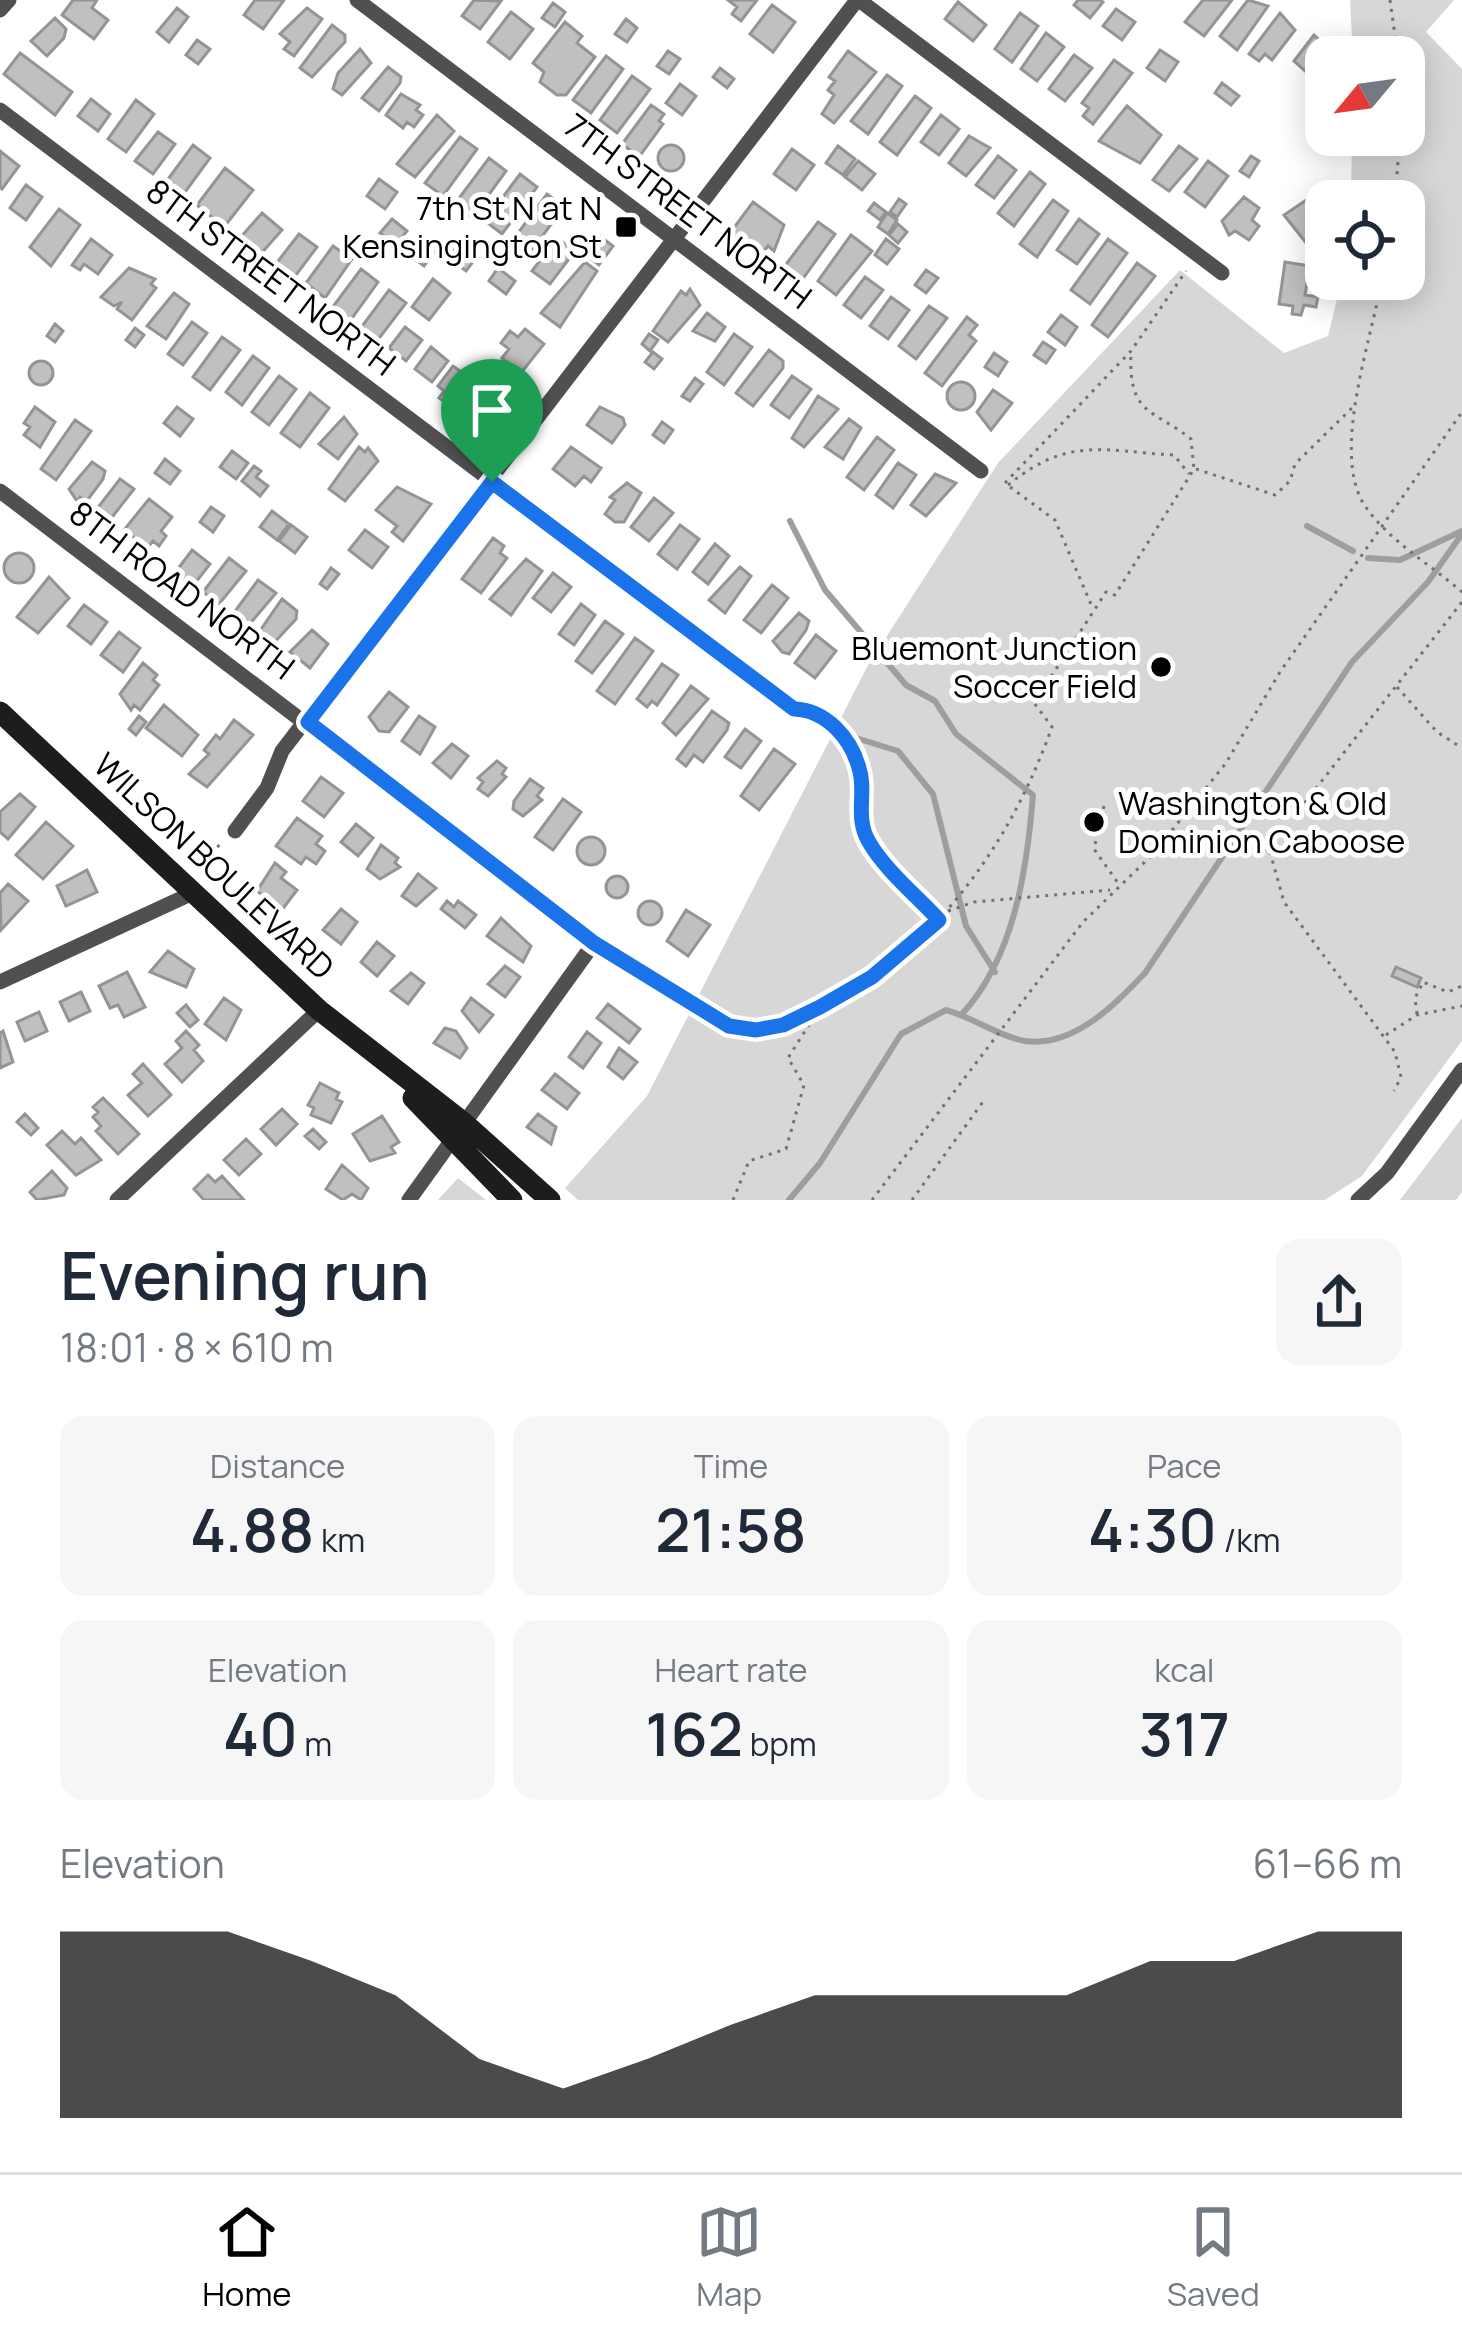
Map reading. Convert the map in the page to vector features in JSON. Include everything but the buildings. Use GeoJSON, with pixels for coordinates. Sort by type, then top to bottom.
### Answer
{"type":"FeatureCollection","features":[{"type":"Feature","properties":{"kind":"main road","name":"WILSON BOULEVARD"},"geometry":{"type":"LineString","coordinates":[[0,712],[320,1010],[457,1131],[550,1200]]}},
{"type":"Feature","properties":{"kind":"main road","name":"WILSON BOULEVARD"},"geometry":{"type":"LineString","coordinates":[[457,1131],[512,1200]]}},
{"type":"Feature","properties":{"kind":"street"},"geometry":{"type":"LineString","coordinates":[[0,10],[9,0]]}},
{"type":"Feature","properties":{"kind":"street","name":"7TH STREET NORTH"},"geometry":{"type":"LineString","coordinates":[[357,0],[981,471]]}},
{"type":"Feature","properties":{"kind":"street"},"geometry":{"type":"LineString","coordinates":[[235,831],[268,788],[282,751],[858,0],[1222,273]]}},
{"type":"Feature","properties":{"kind":"street","name":"8TH STREET NORTH"},"geometry":{"type":"LineString","coordinates":[[0,110],[794,709]]}},
{"type":"Feature","properties":{"kind":"street","name":"8TH ROAD NORTH"},"geometry":{"type":"LineString","coordinates":[[0,491],[594,943],[673,996]]}},
{"type":"Feature","properties":{"kind":"street"},"geometry":{"type":"LineString","coordinates":[[0,982],[195,892]]}},
{"type":"Feature","properties":{"kind":"street"},"geometry":{"type":"LineString","coordinates":[[409,1200],[594,943]]}},
{"type":"Feature","properties":{"kind":"street"},"geometry":{"type":"LineString","coordinates":[[117,1200],[320,1010]]}},
{"type":"Feature","properties":{"kind":"street"},"geometry":{"type":"LineString","coordinates":[[1358,1200],[1387,1173],[1462,1070]]}},
{"type":"Feature","properties":{"kind":"path"},"geometry":{"type":"LineString","coordinates":[[1390,0],[1396,36]]}},
{"type":"Feature","properties":{"kind":"path"},"geometry":{"type":"LineString","coordinates":[[1008,485],[1131,351],[1198,254]]}},
{"type":"Feature","properties":{"kind":"path"},"geometry":{"type":"LineString","coordinates":[[1378,300],[1349,457],[1354,483],[1382,525],[1462,592]]}},
{"type":"Feature","properties":{"kind":"path"},"geometry":{"type":"LineString","coordinates":[[673,996],[681,994],[729,1026],[756,1030],[783,1025],[872,977],[939,920],[985,864],[1037,768],[1052,727],[1034,703],[1106,592],[1115,595],[1195,469],[1191,440],[1143,410],[1133,386],[1131,351]]}},
{"type":"Feature","properties":{"kind":"path"},"geometry":{"type":"LineString","coordinates":[[1195,469],[1274,495],[1290,482],[1295,464],[1356,404]]}},
{"type":"Feature","properties":{"kind":"path"},"geometry":{"type":"LineString","coordinates":[[872,1200],[1112,891],[1154,854],[1226,763],[1280,672],[1462,412]]}},
{"type":"Feature","properties":{"kind":"path"},"geometry":{"type":"LineString","coordinates":[[1008,485],[1028,469],[1077,448],[1174,455],[1190,475]]}},
{"type":"Feature","properties":{"kind":"path"},"geometry":{"type":"LineString","coordinates":[[1008,485],[1055,520],[1094,610]]}},
{"type":"Feature","properties":{"kind":"path"},"geometry":{"type":"LineString","coordinates":[[1299,810],[1462,602]]}},
{"type":"Feature","properties":{"kind":"path"},"geometry":{"type":"LineString","coordinates":[[1395,686],[1437,733],[1462,748]]}},
{"type":"Feature","properties":{"kind":"path"},"geometry":{"type":"LineString","coordinates":[[794,709],[812,711],[837,726],[861,770],[861,824],[870,845],[939,920]]}},
{"type":"Feature","properties":{"kind":"path"},"geometry":{"type":"LineString","coordinates":[[1104,806],[1094,849],[1120,884]]}},
{"type":"Feature","properties":{"kind":"path"},"geometry":{"type":"LineString","coordinates":[[1270,852],[1284,902],[1400,1064],[1394,1091]]}},
{"type":"Feature","properties":{"kind":"path"},"geometry":{"type":"LineString","coordinates":[[199,867],[215,854]]}},
{"type":"Feature","properties":{"kind":"path"},"geometry":{"type":"LineString","coordinates":[[946,912],[974,902],[1112,891]]}},
{"type":"Feature","properties":{"kind":"path"},"geometry":{"type":"LineString","coordinates":[[1418,1015],[1415,998],[1423,982],[1448,992],[1462,986]]}},
{"type":"Feature","properties":{"kind":"path"},"geometry":{"type":"LineString","coordinates":[[1384,1036],[1418,1015],[1462,1006]]}},
{"type":"Feature","properties":{"kind":"path"},"geometry":{"type":"LineString","coordinates":[[734,1200],[749,1161],[786,1149],[804,1085],[788,1058],[820,1007]]}},
{"type":"Feature","properties":{"kind":"path"},"geometry":{"type":"LineString","coordinates":[[912,1200],[985,1099]]}},
{"type":"Feature","properties":{"kind":"shaded area"},"geometry":{"type":"Polygon","coordinates":[[[1350,0],[1454,0],[1426,32],[1462,69],[1462,1041],[1362,1176],[1325,1200],[578,1200],[565,1188],[647,1096],[867,667],[998,463],[1180,270],[1284,353],[1328,336],[1337,300],[1425,300],[1425,180],[1351,180],[1352,156],[1425,156],[1425,36],[1352,36],[1350,0]]]}},
{"type":"Feature","properties":{"kind":"shaded area"},"geometry":{"type":"Polygon","coordinates":[[[1462,1118],[1462,1192],[1456,1200],[1400,1200],[1462,1118]]]}},
{"type":"Feature","properties":{"kind":"shaded area"},"geometry":{"type":"Polygon","coordinates":[[[458,1178],[486,1200],[438,1200],[458,1178]]]}},
{"type":"Feature","properties":{"kind":"waterway"},"geometry":{"type":"LineString","coordinates":[[790,521],[825,590],[906,685],[935,701],[956,734],[1033,795],[1022,882],[1006,940],[980,992],[962,1014]]}},
{"type":"Feature","properties":{"kind":"waterway"},"geometry":{"type":"LineString","coordinates":[[1307,526],[1353,551]]}},
{"type":"Feature","properties":{"kind":"waterway"},"geometry":{"type":"LineString","coordinates":[[1368,558],[1400,560],[1462,531]]}},
{"type":"Feature","properties":{"kind":"waterway"},"geometry":{"type":"LineString","coordinates":[[789,1200],[820,1163],[901,1034],[946,1010],[1015,1039],[1060,1038],[1092,1021],[1133,985],[1352,662],[1428,582],[1462,534]]}},
{"type":"Feature","properties":{"kind":"waterway"},"geometry":{"type":"LineString","coordinates":[[827,729],[898,751],[933,794],[966,926],[995,972]]}},
{"type":"Feature","properties":{"kind":"place","name":"7th St N at N Kensingington St"},"geometry":{"type":"Point","coordinates":[626,227]}},
{"type":"Feature","properties":{"kind":"place","name":"Bluemont Junction Soccer Field"},"geometry":{"type":"Point","coordinates":[1161,667]}},
{"type":"Feature","properties":{"kind":"place","name":"Washington & Old Dominion Caboose"},"geometry":{"type":"Point","coordinates":[1094,822]}},
{"type":"Feature","properties":{"kind":"route"},"geometry":{"type":"LineString","coordinates":[[492,482],[794,709],[812,711],[837,726],[861,770],[861,824],[870,845],[939,920],[872,977],[820,1007],[783,1025],[756,1030],[729,1026],[681,994],[673,996],[594,943],[308,722],[492,482]]}}]}
